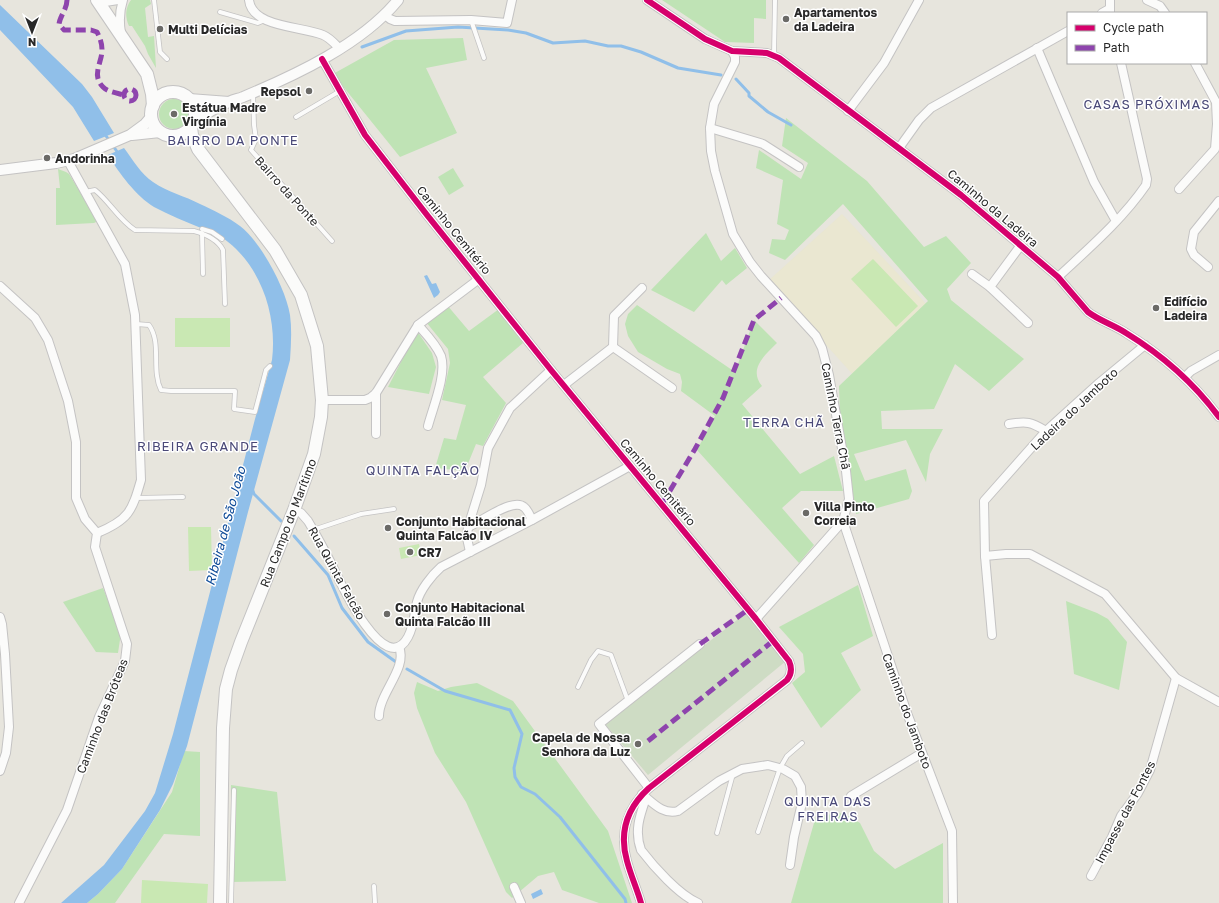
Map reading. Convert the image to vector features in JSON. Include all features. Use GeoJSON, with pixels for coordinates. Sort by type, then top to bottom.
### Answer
{"type":"FeatureCollection","features":[{"type":"Feature","properties":{"kind":"main road"},"geometry":{"type":"LineString","coordinates":[[99,1],[147,74],[160,86],[171,92],[184,95],[194,105],[196,113],[193,124],[184,134],[174,136],[167,135],[160,132],[153,122],[152,94],[147,74]]}},
{"type":"Feature","properties":{"kind":"main road"},"geometry":{"type":"LineString","coordinates":[[152,112],[160,97],[171,92]]}},
{"type":"Feature","properties":{"kind":"main road","name":"Rua Campo do Marítimo"},"geometry":{"type":"LineString","coordinates":[[193,124],[192,135],[198,149],[275,250],[301,295],[316,346],[322,400],[321,417],[314,454],[294,510],[231,670],[226,689],[223,728],[220,903]]}},
{"type":"Feature","properties":{"kind":"main road","name":"Rua Campo do Marítimo"},"geometry":{"type":"LineString","coordinates":[[174,136],[185,140],[198,149]]}},
{"type":"Feature","properties":{"kind":"street"},"geometry":{"type":"LineString","coordinates":[[99,1],[118,0]]}},
{"type":"Feature","properties":{"kind":"street"},"geometry":{"type":"LineString","coordinates":[[122,36],[119,22],[123,0]]}},
{"type":"Feature","properties":{"kind":"street"},"geometry":{"type":"LineString","coordinates":[[249,0],[252,11],[258,16],[278,24],[322,34],[330,38],[339,48]]}},
{"type":"Feature","properties":{"kind":"street"},"geometry":{"type":"LineString","coordinates":[[193,124],[229,102],[281,80],[322,59],[359,36],[385,15],[398,0]]}},
{"type":"Feature","properties":{"kind":"street"},"geometry":{"type":"LineString","coordinates":[[385,15],[395,21],[507,23],[512,0]]}},
{"type":"Feature","properties":{"kind":"street"},"geometry":{"type":"LineString","coordinates":[[647,0],[705,39],[732,51]]}},
{"type":"Feature","properties":{"kind":"street"},"geometry":{"type":"LineString","coordinates":[[848,111],[884,63],[919,0]]}},
{"type":"Feature","properties":{"kind":"street"},"geometry":{"type":"LineString","coordinates":[[1107,12],[1110,0]]}},
{"type":"Feature","properties":{"kind":"street"},"geometry":{"type":"LineString","coordinates":[[1147,0],[1160,6],[1164,12]]}},
{"type":"Feature","properties":{"kind":"street"},"geometry":{"type":"LineString","coordinates":[[899,148],[919,120],[931,108],[1067,32]]}},
{"type":"Feature","properties":{"kind":"street"},"geometry":{"type":"LineString","coordinates":[[1037,48],[1094,182],[1116,221]]}},
{"type":"Feature","properties":{"kind":"street","name":"Caminho da Ladeira"},"geometry":{"type":"LineString","coordinates":[[732,51],[757,51],[774,55],[899,148],[961,195],[1058,277],[1094,317],[1125,332],[1145,345],[1185,377],[1219,417]]}},
{"type":"Feature","properties":{"kind":"street","name":"Caminho Terra Chã"},"geometry":{"type":"LineString","coordinates":[[732,51],[735,57],[735,62],[714,104],[710,128],[714,164],[732,234],[761,276],[816,336],[822,348],[829,375],[846,471],[849,499],[843,521]]}},
{"type":"Feature","properties":{"kind":"street","name":"Caminho Cemitério"},"geometry":{"type":"LineString","coordinates":[[322,59],[365,135],[427,215],[551,370],[789,661],[791,667],[790,677],[648,788],[644,796],[631,809],[626,823],[624,836],[625,850],[627,862],[640,903]]}},
{"type":"Feature","properties":{"kind":"street"},"geometry":{"type":"LineString","coordinates":[[1058,277],[1116,221],[1146,185],[1147,179],[1121,64]]}},
{"type":"Feature","properties":{"kind":"street"},"geometry":{"type":"LineString","coordinates":[[1179,189],[1216,149],[1216,102],[1197,64]]}},
{"type":"Feature","properties":{"kind":"street"},"geometry":{"type":"LineString","coordinates":[[189,99],[229,102]]}},
{"type":"Feature","properties":{"kind":"street"},"geometry":{"type":"LineString","coordinates":[[0,170],[68,161],[87,155],[130,135],[145,124],[152,112]]}},
{"type":"Feature","properties":{"kind":"street"},"geometry":{"type":"LineString","coordinates":[[710,128],[762,144],[799,167]]}},
{"type":"Feature","properties":{"kind":"street"},"geometry":{"type":"LineString","coordinates":[[130,135],[160,132]]}},
{"type":"Feature","properties":{"kind":"street"},"geometry":{"type":"LineString","coordinates":[[0,286],[35,318],[48,340],[68,401],[76,442],[76,498],[85,519],[97,533],[114,526],[129,512],[136,498],[141,480],[135,315],[125,264],[68,161]]}},
{"type":"Feature","properties":{"kind":"street"},"geometry":{"type":"LineString","coordinates":[[1208,267],[1194,255],[1192,249],[1194,232],[1219,201]]}},
{"type":"Feature","properties":{"kind":"street"},"geometry":{"type":"LineString","coordinates":[[990,287],[1021,245]]}},
{"type":"Feature","properties":{"kind":"street"},"geometry":{"type":"LineString","coordinates":[[972,274],[990,287],[1028,323]]}},
{"type":"Feature","properties":{"kind":"street"},"geometry":{"type":"LineString","coordinates":[[322,400],[365,400],[370,398],[376,393],[418,325],[479,279]]}},
{"type":"Feature","properties":{"kind":"street"},"geometry":{"type":"LineString","coordinates":[[613,347],[614,316],[642,288]]}},
{"type":"Feature","properties":{"kind":"street"},"geometry":{"type":"LineString","coordinates":[[418,325],[440,355],[443,365],[441,379],[428,426]]}},
{"type":"Feature","properties":{"kind":"street","name":"Ladeira do Jamboto"},"geometry":{"type":"LineString","coordinates":[[992,635],[985,556],[984,501],[1046,431],[1099,383],[1145,345]]}},
{"type":"Feature","properties":{"kind":"street"},"geometry":{"type":"LineString","coordinates":[[564,385],[613,347]]}},
{"type":"Feature","properties":{"kind":"street"},"geometry":{"type":"LineString","coordinates":[[613,347],[672,388]]}},
{"type":"Feature","properties":{"kind":"street"},"geometry":{"type":"LineString","coordinates":[[1185,377],[1191,371],[1219,355]]}},
{"type":"Feature","properties":{"kind":"street"},"geometry":{"type":"LineString","coordinates":[[470,552],[467,538],[468,527],[481,485],[488,448],[510,408],[551,370]]}},
{"type":"Feature","properties":{"kind":"street"},"geometry":{"type":"LineString","coordinates":[[376,393],[376,434]]}},
{"type":"Feature","properties":{"kind":"street"},"geometry":{"type":"LineString","coordinates":[[1009,424],[1021,422],[1032,423],[1046,431]]}},
{"type":"Feature","properties":{"kind":"street"},"geometry":{"type":"LineString","coordinates":[[379,716],[383,699],[400,664],[401,656],[399,647],[405,642],[413,624],[417,601],[435,572],[449,562],[532,520],[630,466]]}},
{"type":"Feature","properties":{"kind":"street"},"geometry":{"type":"LineString","coordinates":[[468,527],[516,504],[520,504],[526,508],[532,520]]}},
{"type":"Feature","properties":{"kind":"street","name":"Rua Quinta Falcão"},"geometry":{"type":"LineString","coordinates":[[294,510],[305,516],[354,607],[368,629],[385,645],[390,647],[399,647]]}},
{"type":"Feature","properties":{"kind":"street"},"geometry":{"type":"LineString","coordinates":[[756,619],[843,521]]}},
{"type":"Feature","properties":{"kind":"street","name":"Caminho do Jamboto"},"geometry":{"type":"LineString","coordinates":[[843,521],[907,713],[952,831],[953,903]]}},
{"type":"Feature","properties":{"kind":"street","name":"Caminho das Bróteas"},"geometry":{"type":"LineString","coordinates":[[19,903],[67,810],[99,717],[125,661],[127,644],[95,547],[97,533]]}},
{"type":"Feature","properties":{"kind":"street"},"geometry":{"type":"LineString","coordinates":[[985,556],[1030,554],[1105,594],[1176,678],[1219,702]]}},
{"type":"Feature","properties":{"kind":"street"},"geometry":{"type":"LineString","coordinates":[[0,617],[5,654],[9,727],[6,753],[0,771]]}},
{"type":"Feature","properties":{"kind":"street"},"geometry":{"type":"LineString","coordinates":[[648,788],[599,724],[700,644]]}},
{"type":"Feature","properties":{"kind":"street","name":"Impasse das Fontes"},"geometry":{"type":"LineString","coordinates":[[1091,876],[1112,837],[1121,816],[1138,793],[1150,770],[1176,678]]}},
{"type":"Feature","properties":{"kind":"street"},"geometry":{"type":"LineString","coordinates":[[850,796],[922,753]]}},
{"type":"Feature","properties":{"kind":"street"},"geometry":{"type":"LineString","coordinates":[[698,903],[682,893],[641,850],[637,833],[644,796],[661,809],[668,812],[678,811],[719,781],[742,769],[768,765],[780,768],[795,776],[801,787],[802,803],[790,865]]}},
{"type":"Feature","properties":{"kind":"street"},"geometry":{"type":"LineString","coordinates":[[514,887],[521,903]]}},
{"type":"Feature","properties":{"kind":"lane"},"geometry":{"type":"LineString","coordinates":[[154,0],[160,52],[167,59]]}},
{"type":"Feature","properties":{"kind":"lane"},"geometry":{"type":"LineString","coordinates":[[774,55],[776,0]]}},
{"type":"Feature","properties":{"kind":"lane"},"geometry":{"type":"LineString","coordinates":[[220,12],[258,23],[266,20]]}},
{"type":"Feature","properties":{"kind":"lane"},"geometry":{"type":"LineString","coordinates":[[471,22],[484,58]]}},
{"type":"Feature","properties":{"kind":"lane"},"geometry":{"type":"LineString","coordinates":[[296,117],[340,91]]}},
{"type":"Feature","properties":{"kind":"lane","name":"Bairro da Ponte"},"geometry":{"type":"LineString","coordinates":[[253,92],[256,139],[251,150],[332,241]]}},
{"type":"Feature","properties":{"kind":"lane"},"geometry":{"type":"LineString","coordinates":[[85,192],[95,190],[104,197],[129,226],[135,230],[212,232],[222,239]]}},
{"type":"Feature","properties":{"kind":"lane"},"geometry":{"type":"LineString","coordinates":[[202,231],[203,274]]}},
{"type":"Feature","properties":{"kind":"lane"},"geometry":{"type":"LineString","coordinates":[[202,231],[222,248],[225,304]]}},
{"type":"Feature","properties":{"kind":"lane"},"geometry":{"type":"LineString","coordinates":[[135,324],[149,325],[153,331],[158,366],[158,383],[161,390],[235,391],[234,409],[255,412],[266,370],[270,366]]}},
{"type":"Feature","properties":{"kind":"lane"},"geometry":{"type":"LineString","coordinates":[[136,498],[183,497]]}},
{"type":"Feature","properties":{"kind":"lane"},"geometry":{"type":"LineString","coordinates":[[313,530],[361,514],[394,509]]}},
{"type":"Feature","properties":{"kind":"lane"},"geometry":{"type":"LineString","coordinates":[[578,687],[591,660],[598,651],[611,655],[628,702]]}},
{"type":"Feature","properties":{"kind":"lane"},"geometry":{"type":"LineString","coordinates":[[758,832],[780,768],[786,756],[802,743]]}},
{"type":"Feature","properties":{"kind":"lane"},"geometry":{"type":"LineString","coordinates":[[717,833],[733,774]]}},
{"type":"Feature","properties":{"kind":"lane"},"geometry":{"type":"LineString","coordinates":[[231,903],[234,790]]}},
{"type":"Feature","properties":{"kind":"lane"},"geometry":{"type":"LineString","coordinates":[[374,886],[375,903]]}},
{"type":"Feature","properties":{"kind":"shaded area"},"geometry":{"type":"Polygon","coordinates":[[[842,214],[944,323],[856,378],[768,281],[842,214]]]}},
{"type":"Feature","properties":{"kind":"green space"},"geometry":{"type":"Polygon","coordinates":[[[131,0],[150,0],[151,4],[145,8],[148,37],[154,36],[156,68],[145,46],[132,26],[129,26],[126,16],[131,0]]]}},
{"type":"Feature","properties":{"kind":"green space"},"geometry":{"type":"Polygon","coordinates":[[[662,0],[766,0],[766,19],[754,18],[754,43],[725,42],[662,0]]]}},
{"type":"Feature","properties":{"kind":"green space"},"geometry":{"type":"Polygon","coordinates":[[[463,38],[467,60],[426,68],[457,133],[400,157],[333,74],[394,40],[463,38]]]}},
{"type":"Feature","properties":{"kind":"green space"},"geometry":{"type":"Polygon","coordinates":[[[174,99],[185,103],[189,114],[185,125],[174,129],[163,125],[159,114],[163,103],[174,99]]]}},
{"type":"Feature","properties":{"kind":"green space"},"geometry":{"type":"Polygon","coordinates":[[[786,118],[867,181],[924,247],[946,236],[971,263],[947,289],[951,300],[1024,359],[989,391],[955,364],[934,409],[881,411],[882,429],[943,429],[930,454],[926,482],[906,440],[854,454],[865,481],[906,469],[912,491],[909,499],[856,514],[840,413],[839,386],[928,301],[843,204],[785,260],[769,253],[772,239],[785,240],[789,230],[777,224],[783,180],[756,168],[759,150],[801,179],[808,163],[782,146],[786,118]]]}},
{"type":"Feature","properties":{"kind":"green space"},"geometry":{"type":"Polygon","coordinates":[[[453,168],[464,186],[449,195],[438,177],[453,168]]]}},
{"type":"Feature","properties":{"kind":"green space"},"geometry":{"type":"Polygon","coordinates":[[[58,169],[69,174],[95,216],[96,222],[56,225],[56,188],[60,188],[58,169]]]}},
{"type":"Feature","properties":{"kind":"green space"},"geometry":{"type":"Polygon","coordinates":[[[706,233],[721,261],[735,248],[747,268],[726,285],[722,280],[694,312],[651,290],[706,233]]]}},
{"type":"Feature","properties":{"kind":"green space"},"geometry":{"type":"Polygon","coordinates":[[[873,259],[918,306],[896,327],[851,279],[873,259]]]}},
{"type":"Feature","properties":{"kind":"green space"},"geometry":{"type":"Polygon","coordinates":[[[447,305],[469,331],[499,309],[523,343],[483,377],[506,403],[483,446],[476,444],[465,471],[435,468],[444,438],[456,440],[466,405],[442,400],[450,363],[448,349],[426,322],[447,305]]]}},
{"type":"Feature","properties":{"kind":"green space"},"geometry":{"type":"Polygon","coordinates":[[[637,305],[735,372],[754,320],[777,343],[763,357],[757,368],[758,380],[762,386],[742,404],[800,474],[834,456],[843,491],[801,491],[782,508],[814,545],[799,563],[697,450],[715,416],[681,391],[682,382],[680,374],[667,369],[638,352],[628,336],[625,324],[628,314],[637,305]]]}},
{"type":"Feature","properties":{"kind":"green space"},"geometry":{"type":"Polygon","coordinates":[[[175,318],[230,318],[230,347],[175,347],[175,318]]]}},
{"type":"Feature","properties":{"kind":"green space"},"geometry":{"type":"Polygon","coordinates":[[[417,331],[432,353],[436,367],[429,394],[388,387],[417,331]]]}},
{"type":"Feature","properties":{"kind":"green space"},"geometry":{"type":"Polygon","coordinates":[[[188,527],[211,527],[212,570],[189,571],[188,527]]]}},
{"type":"Feature","properties":{"kind":"green space","name":"CR7"},"geometry":{"type":"Polygon","coordinates":[[[419,544],[421,555],[401,559],[399,548],[419,544]]]}},
{"type":"Feature","properties":{"kind":"green space"},"geometry":{"type":"Polygon","coordinates":[[[858,585],[873,636],[841,653],[861,690],[821,728],[792,683],[805,672],[803,654],[779,627],[858,585]]]}},
{"type":"Feature","properties":{"kind":"green space"},"geometry":{"type":"Polygon","coordinates":[[[103,588],[121,633],[118,653],[96,652],[63,602],[103,588]]]}},
{"type":"Feature","properties":{"kind":"green space"},"geometry":{"type":"Polygon","coordinates":[[[1066,601],[1108,619],[1127,642],[1119,690],[1074,674],[1066,601]]]}},
{"type":"Feature","properties":{"kind":"green space"},"geometry":{"type":"Polygon","coordinates":[[[746,613],[786,661],[648,775],[604,723],[746,613]]]}},
{"type":"Feature","properties":{"kind":"green space"},"geometry":{"type":"Polygon","coordinates":[[[417,682],[438,691],[451,687],[477,683],[513,701],[608,831],[632,903],[599,903],[562,890],[554,872],[538,876],[512,898],[506,892],[466,802],[435,753],[417,708],[414,693],[417,682]]]}},
{"type":"Feature","properties":{"kind":"green space"},"geometry":{"type":"Polygon","coordinates":[[[184,751],[200,752],[200,836],[164,834],[115,903],[87,903],[98,894],[122,869],[172,792],[184,751]]]}},
{"type":"Feature","properties":{"kind":"green space"},"geometry":{"type":"Polygon","coordinates":[[[231,785],[277,792],[286,881],[231,882],[231,785]]]}},
{"type":"Feature","properties":{"kind":"green space"},"geometry":{"type":"Polygon","coordinates":[[[843,813],[860,823],[874,851],[895,869],[943,843],[943,903],[791,903],[816,816],[843,813]]]}},
{"type":"Feature","properties":{"kind":"green space"},"geometry":{"type":"Polygon","coordinates":[[[142,880],[208,884],[207,903],[141,903],[142,880]]]}},
{"type":"Feature","properties":{"kind":"water"},"geometry":{"type":"Polygon","coordinates":[[[0,5],[82,84],[92,97],[114,133],[94,141],[73,107],[0,30],[0,5]]]}},
{"type":"Feature","properties":{"kind":"water"},"geometry":{"type":"Polygon","coordinates":[[[124,148],[141,171],[153,182],[164,189],[194,201],[231,220],[248,233],[256,243],[264,254],[278,280],[288,304],[291,326],[290,360],[248,512],[187,746],[173,784],[160,810],[122,869],[98,894],[87,903],[61,903],[104,865],[145,811],[155,793],[173,734],[255,419],[272,360],[272,323],[262,287],[253,270],[242,255],[229,242],[213,232],[202,229],[154,207],[141,197],[117,169],[108,155],[124,148]]]}},
{"type":"Feature","properties":{"kind":"water"},"geometry":{"type":"Polygon","coordinates":[[[427,275],[432,284],[436,283],[440,292],[434,298],[424,276],[427,275]]]}},
{"type":"Feature","properties":{"kind":"water"},"geometry":{"type":"Polygon","coordinates":[[[541,889],[543,894],[533,899],[531,894],[541,889]]]}},
{"type":"Feature","properties":{"kind":"waterway"},"geometry":{"type":"LineString","coordinates":[[362,47],[406,31],[458,27],[508,30],[526,33],[553,43],[585,41],[608,46],[621,46],[641,52],[678,68],[721,75]]}},
{"type":"Feature","properties":{"kind":"waterway"},"geometry":{"type":"LineString","coordinates":[[736,79],[749,93],[749,96],[768,112],[791,125]]}},
{"type":"Feature","properties":{"kind":"waterway"},"geometry":{"type":"LineString","coordinates":[[104,133],[118,153]]}},
{"type":"Feature","properties":{"kind":"waterway"},"geometry":{"type":"LineString","coordinates":[[252,488],[254,494],[281,521]]}},
{"type":"Feature","properties":{"kind":"waterway"},"geometry":{"type":"LineString","coordinates":[[294,536],[328,575],[342,608],[368,642],[396,662]]}},
{"type":"Feature","properties":{"kind":"waterway"},"geometry":{"type":"LineString","coordinates":[[407,669],[445,691],[510,710],[522,734],[514,768],[515,777],[521,787],[535,794],[560,817],[625,899],[626,903]]}},
{"type":"Feature","properties":{"kind":"marked path"},"geometry":{"type":"LineString","coordinates":[[67,0],[59,24],[64,30],[91,30],[97,32],[102,47],[102,55],[97,73],[98,78],[103,87],[107,90],[124,95]]}},
{"type":"Feature","properties":{"kind":"marked path"},"geometry":{"type":"LineString","coordinates":[[128,89],[132,89],[136,95],[132,101],[128,101],[124,97],[124,93],[128,89]]}},
{"type":"Feature","properties":{"kind":"marked path"},"geometry":{"type":"LineString","coordinates":[[662,504],[723,398],[754,320],[781,298]]}},
{"type":"Feature","properties":{"kind":"marked path"},"geometry":{"type":"LineString","coordinates":[[700,644],[749,609]]}},
{"type":"Feature","properties":{"kind":"marked path"},"geometry":{"type":"LineString","coordinates":[[648,741],[773,641]]}},
{"type":"Feature","properties":{"kind":"cycle path"},"geometry":{"type":"LineString","coordinates":[[647,0],[705,39],[732,51],[767,53],[779,58],[961,195],[1058,277],[1088,312],[1126,333],[1165,360],[1188,381],[1219,417]]}},
{"type":"Feature","properties":{"kind":"cycle path"},"geometry":{"type":"LineString","coordinates":[[322,59],[365,135],[427,215],[551,370],[789,661],[791,673],[787,680],[649,788],[635,804],[627,822],[624,841],[630,872],[641,903]]}},
{"type":"Feature","properties":{"kind":"place","name":"Apartamentos da Ladeira"},"geometry":{"type":"Point","coordinates":[786,19]}},
{"type":"Feature","properties":{"kind":"place","name":"Multi Delícias"},"geometry":{"type":"Point","coordinates":[160,29]}},
{"type":"Feature","properties":{"kind":"place","name":"Repsol"},"geometry":{"type":"Point","coordinates":[309,91]}},
{"type":"Feature","properties":{"kind":"place","name":"Estátua Madre Virgínia"},"geometry":{"type":"Point","coordinates":[174,114]}},
{"type":"Feature","properties":{"kind":"place","name":"Andorinha"},"geometry":{"type":"Point","coordinates":[47,158]}},
{"type":"Feature","properties":{"kind":"place","name":"Edifício Ladeira"},"geometry":{"type":"Point","coordinates":[1156,308]}},
{"type":"Feature","properties":{"kind":"place","name":"Villa Pinto Correia"},"geometry":{"type":"Point","coordinates":[806,513]}},
{"type":"Feature","properties":{"kind":"place","name":"Conjunto Habitacional Quinta Falcão IV"},"geometry":{"type":"Point","coordinates":[388,528]}},
{"type":"Feature","properties":{"kind":"place","name":"CR7"},"geometry":{"type":"Point","coordinates":[410,552]}},
{"type":"Feature","properties":{"kind":"place","name":"Conjunto Habitacional Quinta Falcão III"},"geometry":{"type":"Point","coordinates":[387,614]}},
{"type":"Feature","properties":{"kind":"place","name":"Capela de Nossa Senhora da Luz"},"geometry":{"type":"Point","coordinates":[638,744]}},
{"type":"Feature","properties":{"kind":"district","name":"CASAS PRÓXIMAS"},"geometry":{"type":"Point","coordinates":[1147,104]}},
{"type":"Feature","properties":{"kind":"district","name":"BAIRRO DA PONTE"},"geometry":{"type":"Point","coordinates":[233,140]}},
{"type":"Feature","properties":{"kind":"district","name":"TERRA CHÃ"},"geometry":{"type":"Point","coordinates":[784,422]}},
{"type":"Feature","properties":{"kind":"district","name":"RIBEIRA GRANDE"},"geometry":{"type":"Point","coordinates":[198,446]}},
{"type":"Feature","properties":{"kind":"district","name":"QUINTA FALÇÃO"},"geometry":{"type":"Point","coordinates":[423,470]}},
{"type":"Feature","properties":{"kind":"district","name":"QUINTA DAS FREIRAS"},"geometry":{"type":"Point","coordinates":[828,808]}},
{"type":"Feature","properties":{"kind":"water label","name":"Ribeira de São João"},"geometry":{"type":"Point","coordinates":[225,526]}}]}
